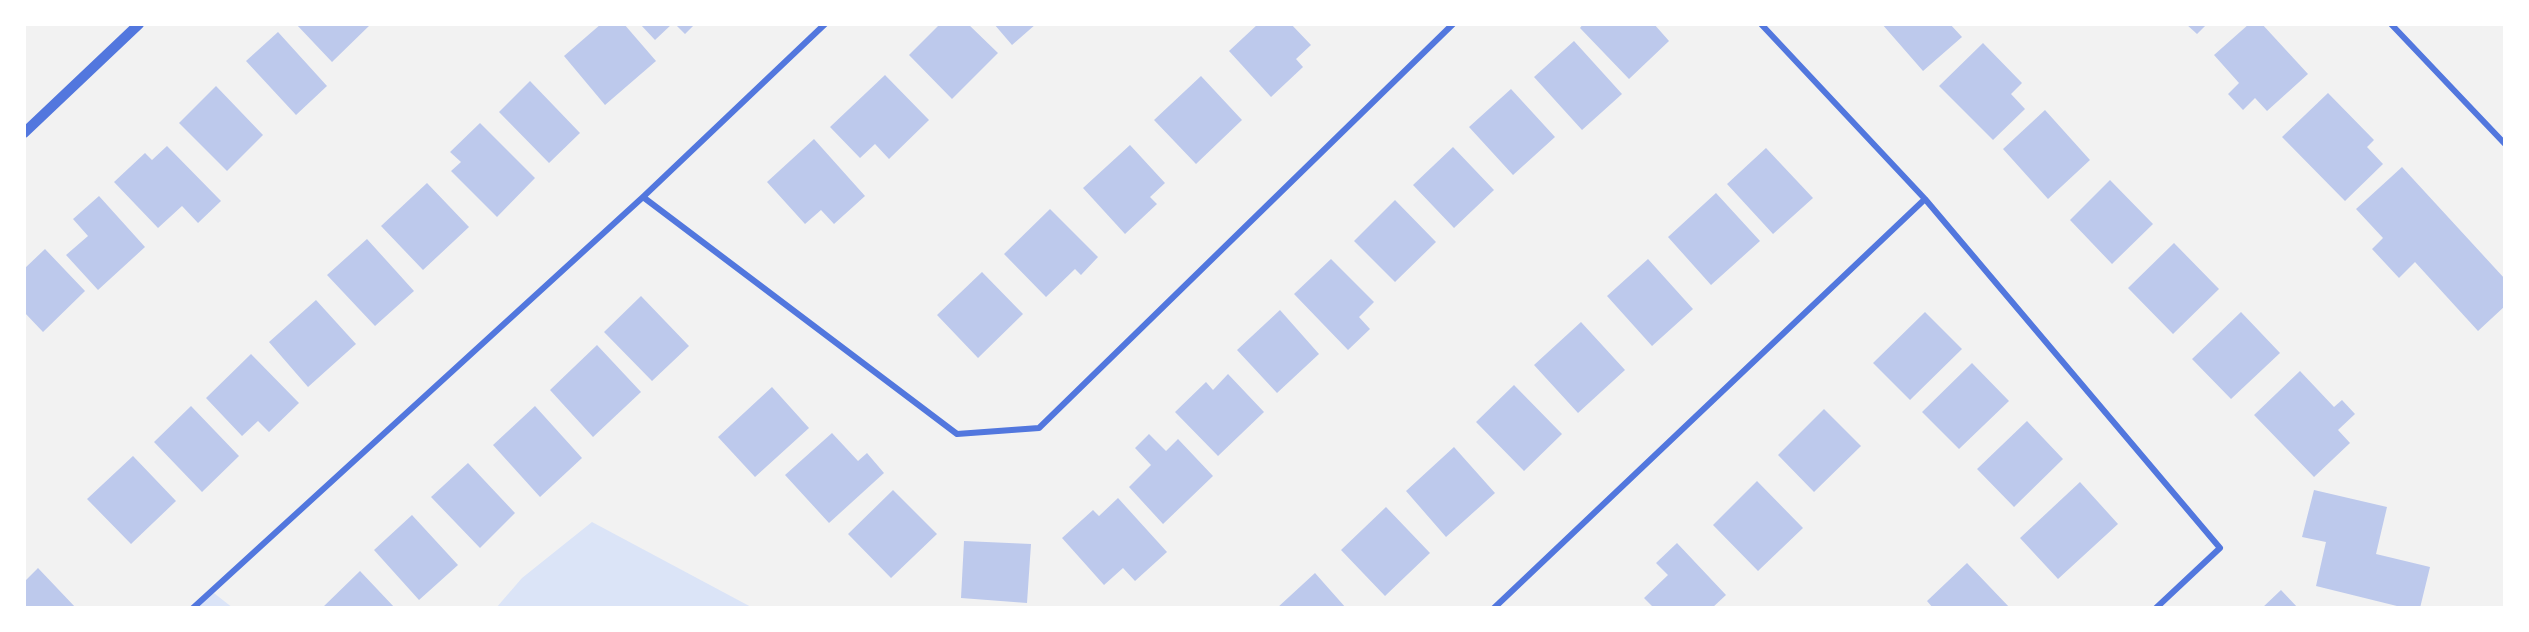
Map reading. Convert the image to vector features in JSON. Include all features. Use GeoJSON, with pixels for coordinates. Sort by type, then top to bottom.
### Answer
{"type":"FeatureCollection","features":[{"type":"Feature","properties":{"kind":"street"},"geometry":{"type":"LineString","coordinates":[[24,133],[139,24]]}},
{"type":"Feature","properties":{"kind":"street"},"geometry":{"type":"LineString","coordinates":[[193,608],[643,197],[825,24]]}},
{"type":"Feature","properties":{"kind":"street"},"geometry":{"type":"LineString","coordinates":[[643,197],[957,434],[1038,428],[1453,24]]}},
{"type":"Feature","properties":{"kind":"street"},"geometry":{"type":"LineString","coordinates":[[1761,24],[1924,199],[2220,548],[2156,608]]}},
{"type":"Feature","properties":{"kind":"street"},"geometry":{"type":"LineString","coordinates":[[2391,24],[2505,144]]}},
{"type":"Feature","properties":{"kind":"street"},"geometry":{"type":"LineString","coordinates":[[1494,608],[1924,199]]}},
{"type":"Feature","properties":{"kind":"shaded area"},"geometry":{"type":"Polygon","coordinates":[[[592,522],[753,608],[496,608],[522,578],[592,522]]]}},
{"type":"Feature","properties":{"kind":"shaded area"},"geometry":{"type":"Polygon","coordinates":[[[210,590],[233,608],[193,608],[210,590]]]}},
{"type":"Feature","properties":{"kind":"building"},"geometry":{"type":"Polygon","coordinates":[[[296,24],[371,24],[332,62],[296,24]]]}},
{"type":"Feature","properties":{"kind":"building"},"geometry":{"type":"Polygon","coordinates":[[[601,24],[624,24],[656,61],[605,105],[564,56],[601,24]]]}},
{"type":"Feature","properties":{"kind":"building"},"geometry":{"type":"Polygon","coordinates":[[[640,24],[672,24],[655,40],[640,24]]]}},
{"type":"Feature","properties":{"kind":"building"},"geometry":{"type":"Polygon","coordinates":[[[675,24],[695,24],[685,34],[675,24]]]}},
{"type":"Feature","properties":{"kind":"building"},"geometry":{"type":"Polygon","coordinates":[[[940,24],[968,24],[998,53],[952,99],[909,55],[940,24]]]}},
{"type":"Feature","properties":{"kind":"building"},"geometry":{"type":"Polygon","coordinates":[[[994,24],[1036,24],[1012,45],[994,24]]]}},
{"type":"Feature","properties":{"kind":"building"},"geometry":{"type":"Polygon","coordinates":[[[1258,24],[1291,24],[1311,45],[1296,59],[1303,67],[1271,97],[1229,51],[1258,24]]]}},
{"type":"Feature","properties":{"kind":"building"},"geometry":{"type":"Polygon","coordinates":[[[1583,24],[1654,24],[1669,41],[1629,79],[1580,28],[1583,24]]]}},
{"type":"Feature","properties":{"kind":"building"},"geometry":{"type":"Polygon","coordinates":[[[1882,24],[1950,24],[1962,37],[1923,71],[1882,24]]]}},
{"type":"Feature","properties":{"kind":"building"},"geometry":{"type":"Polygon","coordinates":[[[2186,24],[2207,24],[2197,34],[2186,24]]]}},
{"type":"Feature","properties":{"kind":"building"},"geometry":{"type":"Polygon","coordinates":[[[2249,24],[2262,24],[2308,74],[2267,111],[2255,98],[2243,110],[2228,94],[2239,83],[2214,55],[2249,24]]]}},
{"type":"Feature","properties":{"kind":"building"},"geometry":{"type":"Polygon","coordinates":[[[278,32],[327,86],[296,115],[246,61],[278,32]]]}},
{"type":"Feature","properties":{"kind":"building"},"geometry":{"type":"Polygon","coordinates":[[[1574,41],[1622,94],[1582,130],[1534,77],[1574,41]]]}},
{"type":"Feature","properties":{"kind":"building"},"geometry":{"type":"Polygon","coordinates":[[[1983,43],[2022,83],[2011,94],[2025,109],[1993,140],[1939,86],[1983,43]]]}},
{"type":"Feature","properties":{"kind":"building"},"geometry":{"type":"Polygon","coordinates":[[[885,75],[929,120],[889,159],[875,144],[860,158],[830,127],[885,75]]]}},
{"type":"Feature","properties":{"kind":"building"},"geometry":{"type":"Polygon","coordinates":[[[1201,76],[1242,120],[1196,164],[1154,120],[1201,76]]]}},
{"type":"Feature","properties":{"kind":"building"},"geometry":{"type":"Polygon","coordinates":[[[530,81],[580,133],[549,163],[499,112],[530,81]]]}},
{"type":"Feature","properties":{"kind":"building"},"geometry":{"type":"Polygon","coordinates":[[[216,86],[263,135],[227,171],[179,123],[216,86]]]}},
{"type":"Feature","properties":{"kind":"building"},"geometry":{"type":"Polygon","coordinates":[[[1511,89],[1555,137],[1513,175],[1469,127],[1511,89]]]}},
{"type":"Feature","properties":{"kind":"building"},"geometry":{"type":"Polygon","coordinates":[[[2328,93],[2374,140],[2367,147],[2383,164],[2345,201],[2282,137],[2328,93]]]}},
{"type":"Feature","properties":{"kind":"building"},"geometry":{"type":"Polygon","coordinates":[[[2045,110],[2090,160],[2048,199],[2003,149],[2045,110]]]}},
{"type":"Feature","properties":{"kind":"building"},"geometry":{"type":"Polygon","coordinates":[[[480,123],[535,178],[497,217],[451,171],[461,162],[450,152],[480,123]]]}},
{"type":"Feature","properties":{"kind":"building"},"geometry":{"type":"Polygon","coordinates":[[[814,139],[865,196],[834,224],[821,210],[805,224],[767,182],[814,139]]]}},
{"type":"Feature","properties":{"kind":"building"},"geometry":{"type":"Polygon","coordinates":[[[1130,145],[1165,183],[1150,197],[1157,204],[1125,234],[1083,188],[1130,145]]]}},
{"type":"Feature","properties":{"kind":"building"},"geometry":{"type":"Polygon","coordinates":[[[167,146],[221,201],[198,223],[182,206],[158,228],[114,182],[145,153],[152,160],[167,146]]]}},
{"type":"Feature","properties":{"kind":"building"},"geometry":{"type":"Polygon","coordinates":[[[1453,147],[1494,190],[1454,228],[1413,185],[1453,147]]]}},
{"type":"Feature","properties":{"kind":"building"},"geometry":{"type":"Polygon","coordinates":[[[1766,148],[1813,198],[1773,234],[1727,184],[1766,148]]]}},
{"type":"Feature","properties":{"kind":"building"},"geometry":{"type":"Polygon","coordinates":[[[2402,167],[2505,279],[2505,306],[2478,331],[2415,262],[2399,278],[2372,249],[2383,238],[2356,209],[2402,167]]]}},
{"type":"Feature","properties":{"kind":"building"},"geometry":{"type":"Polygon","coordinates":[[[2110,180],[2153,224],[2112,264],[2070,220],[2110,180]]]}},
{"type":"Feature","properties":{"kind":"building"},"geometry":{"type":"Polygon","coordinates":[[[427,183],[469,227],[423,270],[381,226],[427,183]]]}},
{"type":"Feature","properties":{"kind":"building"},"geometry":{"type":"Polygon","coordinates":[[[1716,193],[1760,241],[1711,285],[1668,237],[1716,193]]]}},
{"type":"Feature","properties":{"kind":"building"},"geometry":{"type":"Polygon","coordinates":[[[99,196],[145,247],[98,290],[66,255],[88,236],[73,219],[99,196]]]}},
{"type":"Feature","properties":{"kind":"building"},"geometry":{"type":"Polygon","coordinates":[[[1395,200],[1436,242],[1395,282],[1354,241],[1395,200]]]}},
{"type":"Feature","properties":{"kind":"building"},"geometry":{"type":"Polygon","coordinates":[[[1050,209],[1098,257],[1081,275],[1075,269],[1046,297],[1004,254],[1050,209]]]}},
{"type":"Feature","properties":{"kind":"building"},"geometry":{"type":"Polygon","coordinates":[[[367,239],[414,291],[375,326],[327,275],[367,239]]]}},
{"type":"Feature","properties":{"kind":"building"},"geometry":{"type":"Polygon","coordinates":[[[2174,243],[2219,289],[2173,334],[2128,288],[2174,243]]]}},
{"type":"Feature","properties":{"kind":"building"},"geometry":{"type":"Polygon","coordinates":[[[45,249],[85,291],[43,332],[24,312],[24,269],[45,249]]]}},
{"type":"Feature","properties":{"kind":"building"},"geometry":{"type":"Polygon","coordinates":[[[1331,259],[1374,302],[1359,317],[1370,329],[1348,350],[1294,294],[1331,259]]]}},
{"type":"Feature","properties":{"kind":"building"},"geometry":{"type":"Polygon","coordinates":[[[1648,259],[1693,309],[1652,346],[1607,296],[1648,259]]]}},
{"type":"Feature","properties":{"kind":"building"},"geometry":{"type":"Polygon","coordinates":[[[982,272],[1023,314],[978,358],[937,315],[982,272]]]}},
{"type":"Feature","properties":{"kind":"building"},"geometry":{"type":"Polygon","coordinates":[[[641,296],[689,346],[652,381],[604,332],[641,296]]]}},
{"type":"Feature","properties":{"kind":"building"},"geometry":{"type":"Polygon","coordinates":[[[316,300],[356,344],[308,387],[269,342],[316,300]]]}},
{"type":"Feature","properties":{"kind":"building"},"geometry":{"type":"Polygon","coordinates":[[[1280,310],[1319,354],[1277,393],[1237,350],[1280,310]]]}},
{"type":"Feature","properties":{"kind":"building"},"geometry":{"type":"Polygon","coordinates":[[[1925,312],[1962,349],[1910,400],[1873,363],[1925,312]]]}},
{"type":"Feature","properties":{"kind":"building"},"geometry":{"type":"Polygon","coordinates":[[[2241,312],[2280,353],[2231,399],[2192,359],[2241,312]]]}},
{"type":"Feature","properties":{"kind":"building"},"geometry":{"type":"Polygon","coordinates":[[[1581,322],[1625,370],[1578,413],[1534,365],[1581,322]]]}},
{"type":"Feature","properties":{"kind":"building"},"geometry":{"type":"Polygon","coordinates":[[[597,345],[641,392],[593,437],[550,390],[597,345]]]}},
{"type":"Feature","properties":{"kind":"building"},"geometry":{"type":"Polygon","coordinates":[[[251,354],[299,403],[269,432],[258,421],[242,436],[206,398],[251,354]]]}},
{"type":"Feature","properties":{"kind":"building"},"geometry":{"type":"Polygon","coordinates":[[[1972,363],[2009,401],[1959,449],[1922,412],[1972,363]]]}},
{"type":"Feature","properties":{"kind":"building"},"geometry":{"type":"Polygon","coordinates":[[[2300,371],[2334,407],[2342,400],[2355,414],[2338,430],[2350,443],[2314,477],[2254,415],[2300,371]]]}},
{"type":"Feature","properties":{"kind":"building"},"geometry":{"type":"Polygon","coordinates":[[[1228,374],[1264,412],[1218,456],[1175,412],[1206,382],[1213,390],[1228,374]]]}},
{"type":"Feature","properties":{"kind":"building"},"geometry":{"type":"Polygon","coordinates":[[[1514,385],[1562,434],[1524,471],[1476,422],[1514,385]]]}},
{"type":"Feature","properties":{"kind":"building"},"geometry":{"type":"Polygon","coordinates":[[[772,387],[809,428],[755,477],[718,437],[772,387]]]}},
{"type":"Feature","properties":{"kind":"building"},"geometry":{"type":"Polygon","coordinates":[[[191,406],[239,456],[202,492],[154,442],[191,406]]]}},
{"type":"Feature","properties":{"kind":"building"},"geometry":{"type":"Polygon","coordinates":[[[535,406],[582,458],[540,497],[493,445],[535,406]]]}},
{"type":"Feature","properties":{"kind":"building"},"geometry":{"type":"Polygon","coordinates":[[[1824,409],[1861,446],[1814,492],[1778,455],[1824,409]]]}},
{"type":"Feature","properties":{"kind":"building"},"geometry":{"type":"Polygon","coordinates":[[[2027,421],[2063,459],[2014,507],[1977,469],[2027,421]]]}},
{"type":"Feature","properties":{"kind":"building"},"geometry":{"type":"Polygon","coordinates":[[[832,433],[858,461],[867,453],[884,473],[829,523],[785,475],[832,433]]]}},
{"type":"Feature","properties":{"kind":"building"},"geometry":{"type":"Polygon","coordinates":[[[1149,434],[1166,451],[1178,439],[1213,476],[1163,524],[1129,487],[1151,465],[1135,448],[1149,434]]]}},
{"type":"Feature","properties":{"kind":"building"},"geometry":{"type":"Polygon","coordinates":[[[1454,447],[1495,493],[1446,537],[1406,491],[1454,447]]]}},
{"type":"Feature","properties":{"kind":"building"},"geometry":{"type":"Polygon","coordinates":[[[133,456],[176,501],[131,544],[87,499],[133,456]]]}},
{"type":"Feature","properties":{"kind":"building"},"geometry":{"type":"Polygon","coordinates":[[[468,463],[515,513],[480,548],[431,497],[468,463]]]}},
{"type":"Feature","properties":{"kind":"building"},"geometry":{"type":"Polygon","coordinates":[[[1757,481],[1803,528],[1758,571],[1713,525],[1757,481]]]}},
{"type":"Feature","properties":{"kind":"building"},"geometry":{"type":"Polygon","coordinates":[[[2080,482],[2118,524],[2058,579],[2020,538],[2080,482]]]}},
{"type":"Feature","properties":{"kind":"building"},"geometry":{"type":"Polygon","coordinates":[[[893,490],[937,534],[891,578],[848,534],[893,490]]]}},
{"type":"Feature","properties":{"kind":"building"},"geometry":{"type":"Polygon","coordinates":[[[2314,490],[2387,507],[2376,554],[2430,567],[2420,608],[2405,608],[2316,586],[2326,542],[2302,537],[2314,490]]]}},
{"type":"Feature","properties":{"kind":"building"},"geometry":{"type":"Polygon","coordinates":[[[1118,498],[1167,552],[1135,581],[1123,568],[1104,585],[1062,538],[1093,510],[1099,516],[1118,498]]]}},
{"type":"Feature","properties":{"kind":"building"},"geometry":{"type":"Polygon","coordinates":[[[1386,507],[1430,553],[1385,596],[1341,550],[1386,507]]]}},
{"type":"Feature","properties":{"kind":"building"},"geometry":{"type":"Polygon","coordinates":[[[412,515],[458,565],[419,600],[374,550],[412,515]]]}},
{"type":"Feature","properties":{"kind":"building"},"geometry":{"type":"Polygon","coordinates":[[[964,541],[1031,544],[1027,603],[961,598],[964,541]]]}},
{"type":"Feature","properties":{"kind":"building"},"geometry":{"type":"Polygon","coordinates":[[[1677,543],[1726,595],[1712,608],[1654,608],[1644,598],[1668,575],[1656,563],[1677,543]]]}},
{"type":"Feature","properties":{"kind":"building"},"geometry":{"type":"Polygon","coordinates":[[[1967,563],[2010,608],[1933,608],[1927,601],[1967,563]]]}},
{"type":"Feature","properties":{"kind":"building"},"geometry":{"type":"Polygon","coordinates":[[[38,568],[76,608],[24,608],[24,582],[38,568]]]}},
{"type":"Feature","properties":{"kind":"building"},"geometry":{"type":"Polygon","coordinates":[[[360,571],[395,608],[322,608],[360,571]]]}},
{"type":"Feature","properties":{"kind":"building"},"geometry":{"type":"Polygon","coordinates":[[[1315,573],[1346,608],[1277,608],[1315,573]]]}},
{"type":"Feature","properties":{"kind":"building"},"geometry":{"type":"Polygon","coordinates":[[[2281,590],[2298,608],[2262,608],[2281,590]]]}}]}
